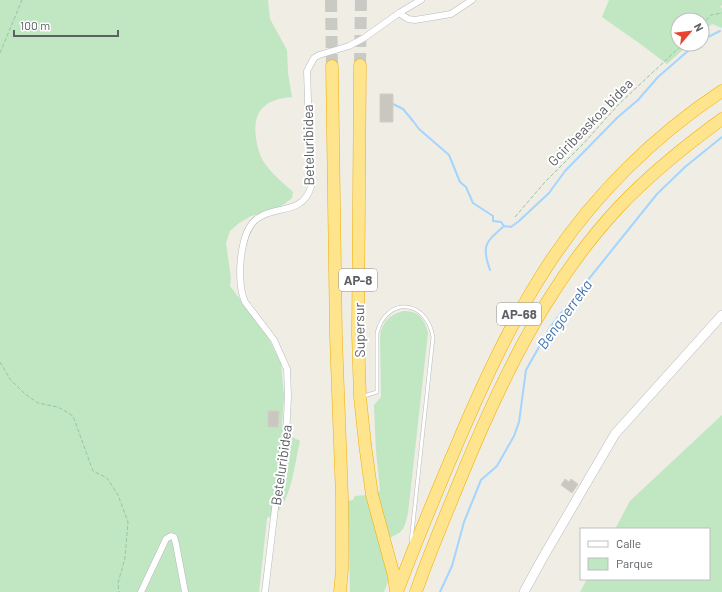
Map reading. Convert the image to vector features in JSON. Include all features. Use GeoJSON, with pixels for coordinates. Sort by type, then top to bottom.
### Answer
{"type":"FeatureCollection","features":[{"type":"Feature","properties":{"kind":"highway","name":"Supersur"},"geometry":{"type":"LineString","coordinates":[[360,65],[358,334],[360,397],[372,495],[397,592]]}},
{"type":"Feature","properties":{"kind":"highway","name":"Supersur"},"geometry":{"type":"LineString","coordinates":[[332,66],[336,337],[342,498],[342,570],[340,592]]}},
{"type":"Feature","properties":{"kind":"highway","name":"AP-68"},"geometry":{"type":"LineString","coordinates":[[397,592],[447,467],[487,376],[518,316],[549,264],[590,210],[628,167],[670,129],[722,91]]}},
{"type":"Feature","properties":{"kind":"highway","name":"AP-68"},"geometry":{"type":"LineString","coordinates":[[416,592],[451,502],[489,413],[517,355],[549,299],[595,235],[619,208],[659,168],[722,119]]}},
{"type":"Feature","properties":{"kind":"street","name":"Beteluribidea"},"geometry":{"type":"LineString","coordinates":[[265,592],[276,500],[286,438],[288,396],[287,369],[274,340],[249,308],[241,295],[240,259],[245,238],[251,225],[257,218],[265,214],[293,208],[303,201],[311,187],[307,71],[314,58],[319,55],[350,46],[421,0]]}},
{"type":"Feature","properties":{"kind":"street"},"geometry":{"type":"LineString","coordinates":[[399,13],[408,19],[430,18],[451,14],[472,0]]}},
{"type":"Feature","properties":{"kind":"street"},"geometry":{"type":"LineString","coordinates":[[524,592],[615,434],[722,315]]}},
{"type":"Feature","properties":{"kind":"street"},"geometry":{"type":"LineString","coordinates":[[141,592],[166,539],[171,536],[174,537],[176,544],[185,592]]}},
{"type":"Feature","properties":{"kind":"lane"},"geometry":{"type":"LineString","coordinates":[[360,397],[377,392],[377,333],[379,324],[386,315],[394,309],[406,306],[412,307],[420,312],[427,318],[431,327],[432,337],[409,561]]}},
{"type":"Feature","properties":{"kind":"path"},"geometry":{"type":"LineString","coordinates":[[0,53],[22,0]]}},
{"type":"Feature","properties":{"kind":"path"},"geometry":{"type":"LineString","coordinates":[[710,16],[722,13]]}},
{"type":"Feature","properties":{"kind":"path","name":"Goiribeaskoa bidea"},"geometry":{"type":"LineString","coordinates":[[516,217],[545,182],[583,144],[619,104],[674,52]]}},
{"type":"Feature","properties":{"kind":"path"},"geometry":{"type":"LineString","coordinates":[[0,362],[10,378],[25,394],[38,403],[58,407],[73,416],[93,471],[107,478],[118,495],[128,522],[125,558],[118,583],[119,592]]}},
{"type":"Feature","properties":{"kind":"green space"},"geometry":{"type":"Polygon","coordinates":[[[0,0],[268,0],[270,19],[287,50],[288,73],[292,97],[275,100],[268,103],[263,108],[256,120],[256,138],[258,150],[263,161],[293,192],[292,198],[283,205],[271,211],[251,216],[239,223],[230,231],[226,243],[231,278],[230,286],[267,335],[281,364],[284,397],[282,424],[287,434],[300,441],[290,488],[277,512],[267,518],[259,592],[0,592],[0,0]]]}},
{"type":"Feature","properties":{"kind":"green space"},"geometry":{"type":"Polygon","coordinates":[[[609,0],[722,0],[722,5],[720,7],[722,8],[722,28],[712,24],[710,26],[710,12],[670,12],[670,52],[680,52],[667,64],[602,17],[609,0]]]}},
{"type":"Feature","properties":{"kind":"green space"},"geometry":{"type":"Polygon","coordinates":[[[403,311],[413,312],[420,316],[425,323],[428,333],[408,513],[401,532],[389,538],[389,579],[384,592],[350,592],[348,501],[353,500],[355,496],[368,495],[380,491],[376,451],[374,405],[381,397],[380,336],[384,323],[390,317],[403,311]]]}},
{"type":"Feature","properties":{"kind":"green space"},"geometry":{"type":"Polygon","coordinates":[[[722,415],[722,592],[580,592],[586,580],[710,580],[710,528],[616,528],[630,501],[722,415]]]}},
{"type":"Feature","properties":{"kind":"building"},"geometry":{"type":"Polygon","coordinates":[[[380,94],[393,94],[393,122],[380,122],[380,94]]]}},
{"type":"Feature","properties":{"kind":"building"},"geometry":{"type":"Polygon","coordinates":[[[268,411],[279,411],[278,427],[268,427],[268,411]]]}},
{"type":"Feature","properties":{"kind":"building"},"geometry":{"type":"Polygon","coordinates":[[[565,479],[569,482],[571,479],[578,484],[572,493],[561,485],[565,479]]]}},
{"type":"Feature","properties":{"kind":"waterway"},"geometry":{"type":"LineString","coordinates":[[710,36],[720,31]]}},
{"type":"Feature","properties":{"kind":"waterway"},"geometry":{"type":"LineString","coordinates":[[490,270],[486,255],[489,240],[504,226],[511,227],[519,221],[549,193],[565,171],[618,117],[638,100],[658,77],[687,52]]}},
{"type":"Feature","properties":{"kind":"waterway"},"geometry":{"type":"LineString","coordinates":[[393,104],[403,109],[419,129],[449,155],[460,182],[466,187],[473,203],[493,216],[493,221],[501,222],[504,226]]}},
{"type":"Feature","properties":{"kind":"waterway","name":"Bengoerreka"},"geometry":{"type":"LineString","coordinates":[[440,592],[452,566],[464,522],[481,480],[497,466],[514,436],[519,422],[526,370],[551,326],[657,194],[685,167],[722,137]]}},
{"type":"Feature","properties":{"kind":"tunnel"},"geometry":{"type":"LineString","coordinates":[[331,0],[332,66]]}},
{"type":"Feature","properties":{"kind":"tunnel"},"geometry":{"type":"LineString","coordinates":[[360,65],[361,0]]}}]}
